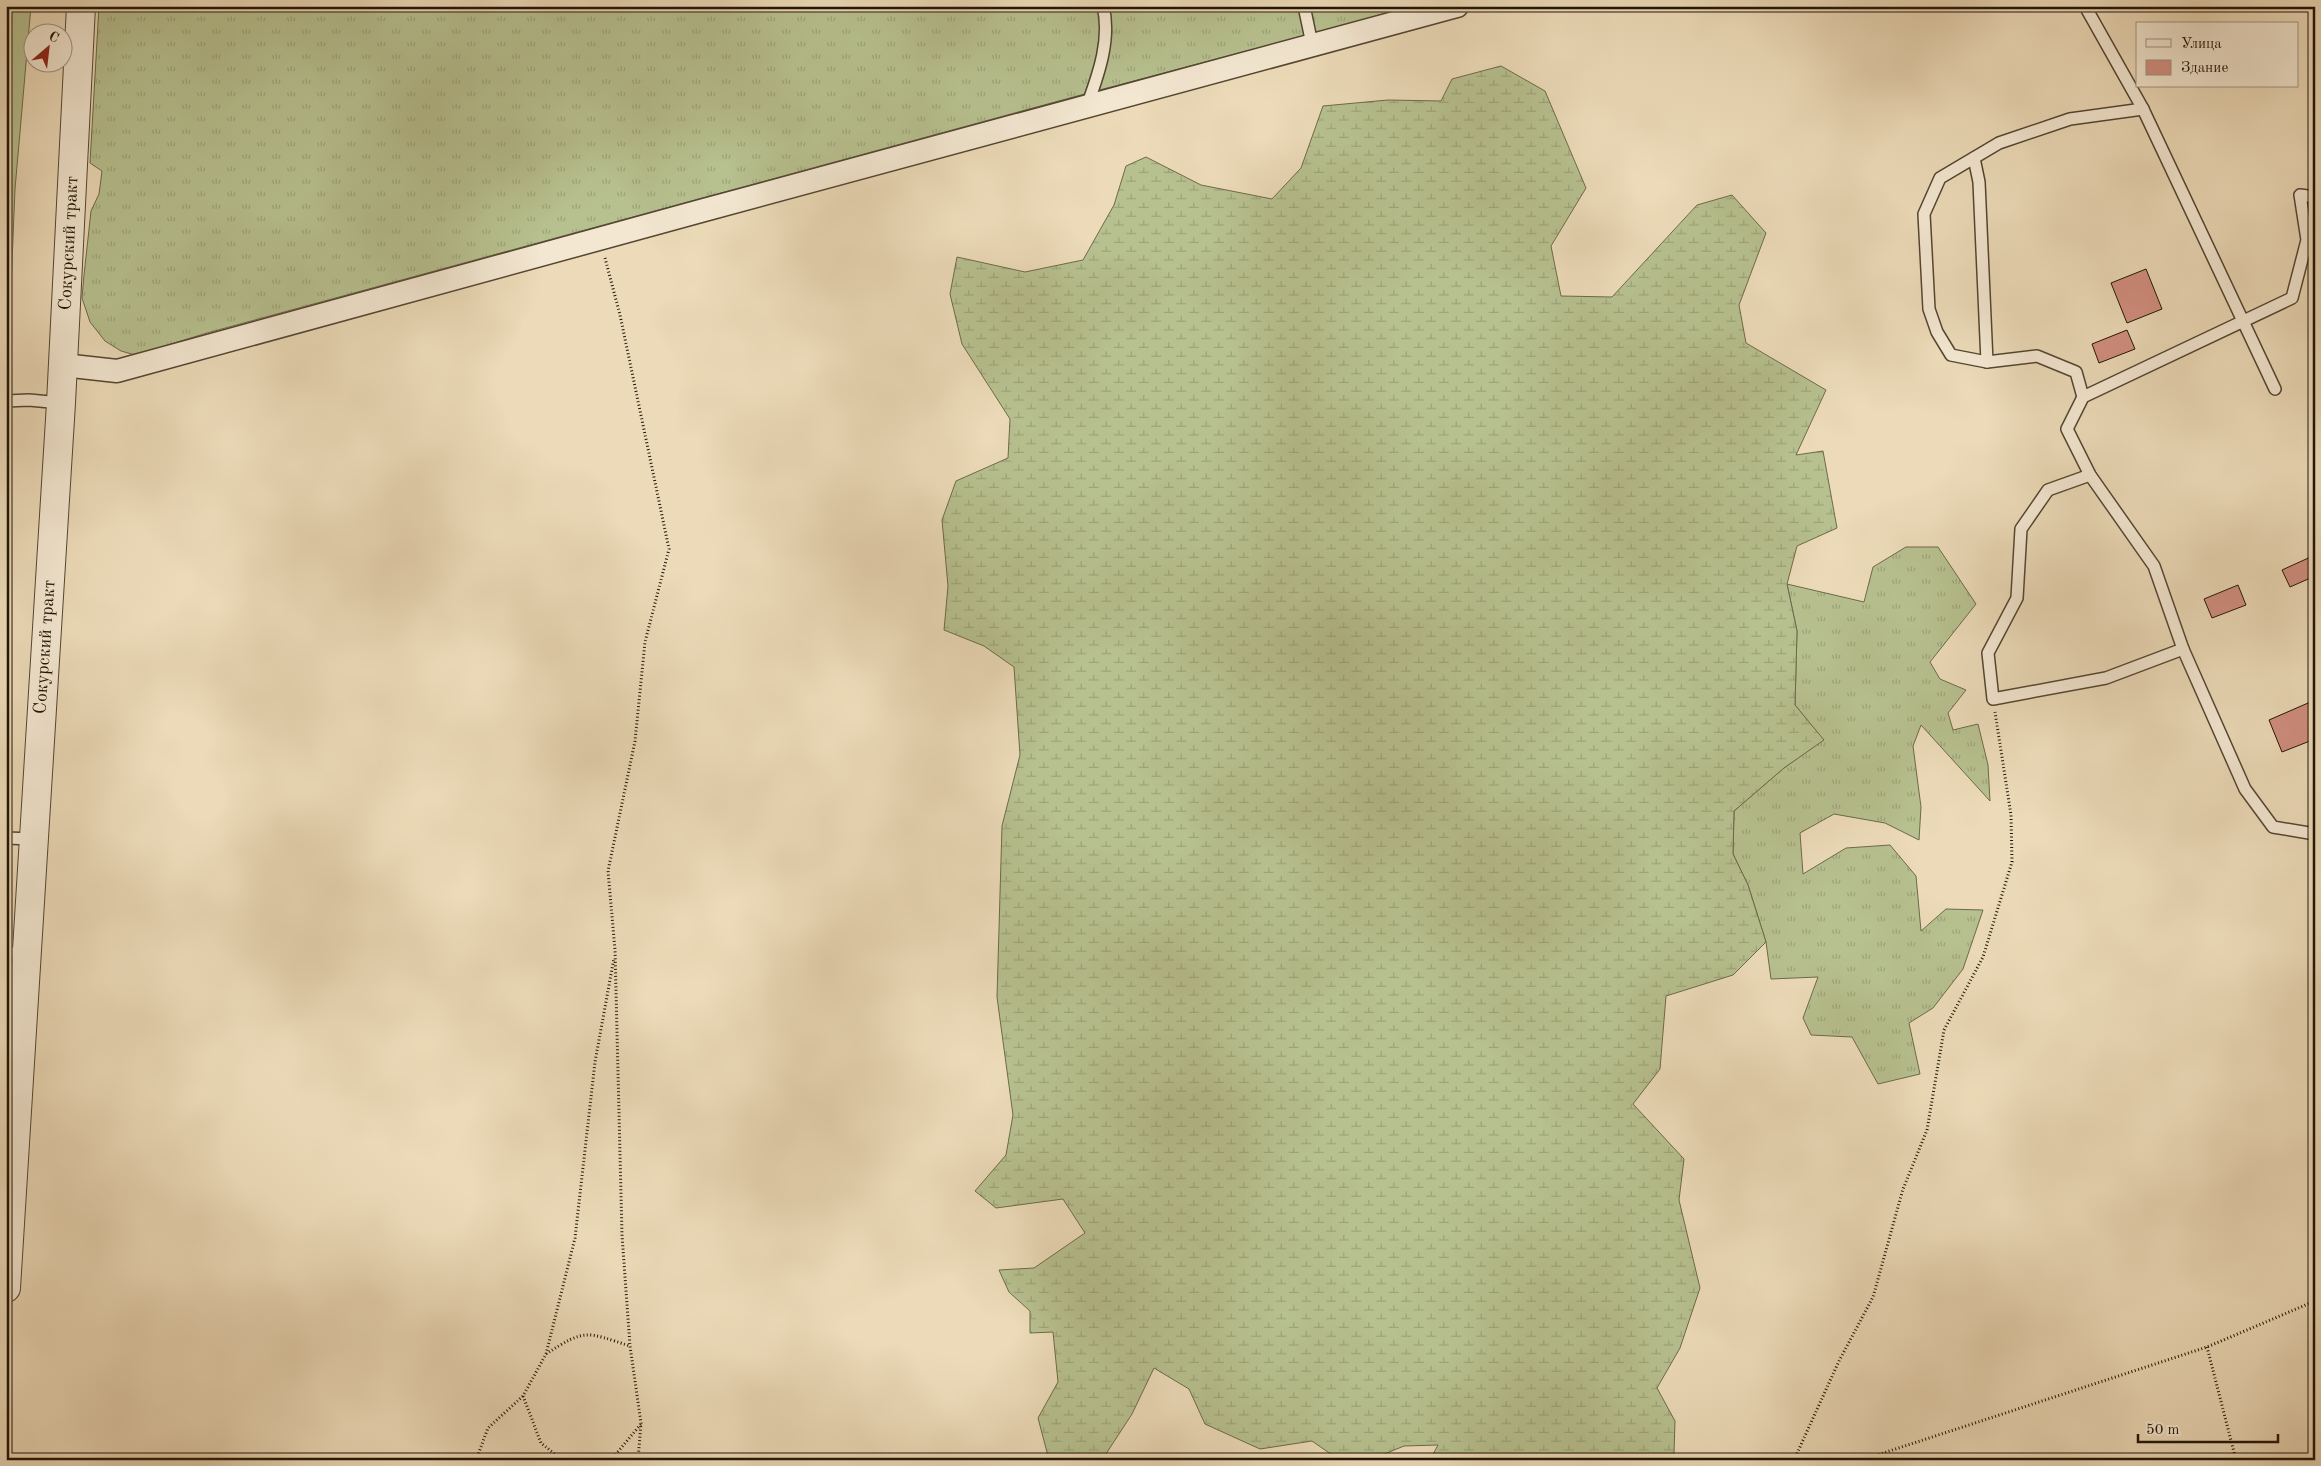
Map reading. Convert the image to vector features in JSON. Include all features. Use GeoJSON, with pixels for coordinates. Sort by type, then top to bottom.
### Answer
{"type":"FeatureCollection","features":[{"type":"Feature","properties":{"kind":"street","name":"Сокурский тракт"},"geometry":{"type":"LineString","coordinates":[[6,1288],[16,953],[33,839],[61,403],[82,6]]}},
{"type":"Feature","properties":{"kind":"street"},"geometry":{"type":"LineString","coordinates":[[63,365],[117,371],[600,240],[1088,103],[1457,6]]}},
{"type":"Feature","properties":{"kind":"lane"},"geometry":{"type":"LineString","coordinates":[[1088,103],[1102,66],[1106,16],[1103,6]]}},
{"type":"Feature","properties":{"kind":"lane"},"geometry":{"type":"LineString","coordinates":[[1304,6],[1312,44]]}},
{"type":"Feature","properties":{"kind":"lane"},"geometry":{"type":"LineString","coordinates":[[2085,6],[2144,109],[2275,389]]}},
{"type":"Feature","properties":{"kind":"lane"},"geometry":{"type":"LineString","coordinates":[[2084,397],[2076,372],[2037,356],[1987,362],[1951,356],[1937,332],[1930,310],[1924,214],[1940,178],[2000,143],[2070,118],[2144,109]]}},
{"type":"Feature","properties":{"kind":"lane"},"geometry":{"type":"LineString","coordinates":[[1974,158],[1979,182],[1987,362]]}},
{"type":"Feature","properties":{"kind":"lane"},"geometry":{"type":"LineString","coordinates":[[2315,197],[2300,195],[2307,240],[2292,298],[2084,397],[2066,429],[2090,475],[2154,566],[2183,649],[2245,789],[2273,827],[2315,834]]}},
{"type":"Feature","properties":{"kind":"lane"},"geometry":{"type":"LineString","coordinates":[[6,401],[29,400],[61,403]]}},
{"type":"Feature","properties":{"kind":"lane"},"geometry":{"type":"LineString","coordinates":[[2090,475],[2048,490],[2021,528],[2017,598],[1988,653],[1993,699],[2106,678],[2183,649]]}},
{"type":"Feature","properties":{"kind":"lane"},"geometry":{"type":"LineString","coordinates":[[6,838],[33,839]]}},
{"type":"Feature","properties":{"kind":"path"},"geometry":{"type":"LineString","coordinates":[[600,240],[620,315],[669,549],[646,642],[635,741],[608,871],[616,950],[622,1235],[630,1346],[641,1423],[638,1460]]}},
{"type":"Feature","properties":{"kind":"path"},"geometry":{"type":"LineString","coordinates":[[1794,1460],[1838,1361],[1873,1297],[1903,1189],[1927,1130],[1944,1030],[1983,957],[2012,862],[2011,815],[1993,699]]}},
{"type":"Feature","properties":{"kind":"path"},"geometry":{"type":"LineString","coordinates":[[476,1460],[488,1428],[522,1396],[546,1354],[575,1238],[595,1062],[616,950]]}},
{"type":"Feature","properties":{"kind":"path"},"geometry":{"type":"LineString","coordinates":[[1862,1460],[2207,1347],[2315,1301]]}},
{"type":"Feature","properties":{"kind":"path"},"geometry":{"type":"LineString","coordinates":[[546,1354],[575,1336],[593,1334],[630,1346]]}},
{"type":"Feature","properties":{"kind":"path"},"geometry":{"type":"LineString","coordinates":[[2207,1347],[2236,1460]]}},
{"type":"Feature","properties":{"kind":"path"},"geometry":{"type":"LineString","coordinates":[[522,1396],[541,1443],[562,1460]]}},
{"type":"Feature","properties":{"kind":"path"},"geometry":{"type":"LineString","coordinates":[[611,1460],[641,1423]]}},
{"type":"Feature","properties":{"kind":"green space"},"geometry":{"type":"Polygon","coordinates":[[[6,6],[31,6],[30,22],[22,22],[22,72],[25,72],[15,189],[6,410],[6,6]]]}},
{"type":"Feature","properties":{"kind":"green space"},"geometry":{"type":"Polygon","coordinates":[[[99,6],[1416,6],[1077,96],[207,333],[135,355],[121,351],[105,341],[90,322],[82,298],[91,211],[99,194],[102,171],[90,163],[99,6]]]}},
{"type":"Feature","properties":{"kind":"green space"},"geometry":{"type":"Polygon","coordinates":[[[1501,66],[1545,91],[1586,188],[1551,246],[1561,296],[1612,297],[1697,205],[1732,195],[1766,233],[1739,305],[1746,343],[1826,390],[1796,455],[1823,451],[1837,528],[1797,546],[1787,584],[1797,631],[1795,705],[1824,740],[1784,768],[1734,811],[1733,854],[1748,885],[1766,942],[1733,975],[1666,996],[1660,1069],[1633,1104],[1684,1159],[1679,1200],[1700,1288],[1680,1348],[1657,1388],[1675,1421],[1674,1453],[1666,1460],[1430,1460],[1438,1445],[1404,1446],[1377,1457],[1335,1457],[1312,1441],[1260,1449],[1205,1424],[1189,1389],[1154,1368],[1132,1414],[1102,1460],[1056,1460],[1048,1456],[1038,1418],[1058,1382],[1053,1332],[1030,1333],[1030,1311],[1009,1292],[999,1270],[1034,1268],[1085,1233],[1063,1199],[996,1208],[975,1191],[1006,1155],[1013,1115],[997,997],[1002,826],[1020,755],[1014,667],[984,646],[944,630],[948,586],[942,520],[956,481],[1008,458],[1010,419],[962,344],[950,294],[957,257],[1025,272],[1083,260],[1114,205],[1126,166],[1146,157],[1201,185],[1272,199],[1301,168],[1323,106],[1388,100],[1441,101],[1452,79],[1501,66]]]}},
{"type":"Feature","properties":{"kind":"green space"},"geometry":{"type":"Polygon","coordinates":[[[1906,547],[1938,547],[1976,604],[1930,662],[1940,679],[1966,690],[1948,713],[1953,730],[1978,724],[1988,765],[1990,801],[1921,725],[1913,746],[1921,807],[1919,840],[1885,823],[1834,814],[1800,833],[1803,874],[1846,848],[1890,845],[1916,876],[1921,931],[1946,909],[1983,910],[1963,969],[1933,1008],[1909,1023],[1920,1074],[1878,1084],[1852,1037],[1811,1035],[1803,1018],[1818,977],[1771,979],[1766,942],[1748,885],[1733,854],[1734,811],[1784,768],[1823,740],[1795,705],[1797,631],[1787,584],[1864,602],[1873,567],[1906,547]]]}},
{"type":"Feature","properties":{"kind":"building"},"geometry":{"type":"Polygon","coordinates":[[[2146,269],[2162,309],[2127,323],[2111,283],[2146,269]]]}},
{"type":"Feature","properties":{"kind":"building"},"geometry":{"type":"Polygon","coordinates":[[[2127,330],[2135,349],[2099,363],[2092,344],[2127,330]]]}},
{"type":"Feature","properties":{"kind":"building"},"geometry":{"type":"Polygon","coordinates":[[[2315,555],[2315,576],[2290,587],[2282,570],[2315,555]]]}},
{"type":"Feature","properties":{"kind":"building"},"geometry":{"type":"Polygon","coordinates":[[[2238,585],[2246,605],[2212,618],[2204,599],[2238,585]]]}},
{"type":"Feature","properties":{"kind":"building"},"geometry":{"type":"Polygon","coordinates":[[[2315,700],[2315,739],[2282,752],[2269,720],[2315,700]]]}}]}
